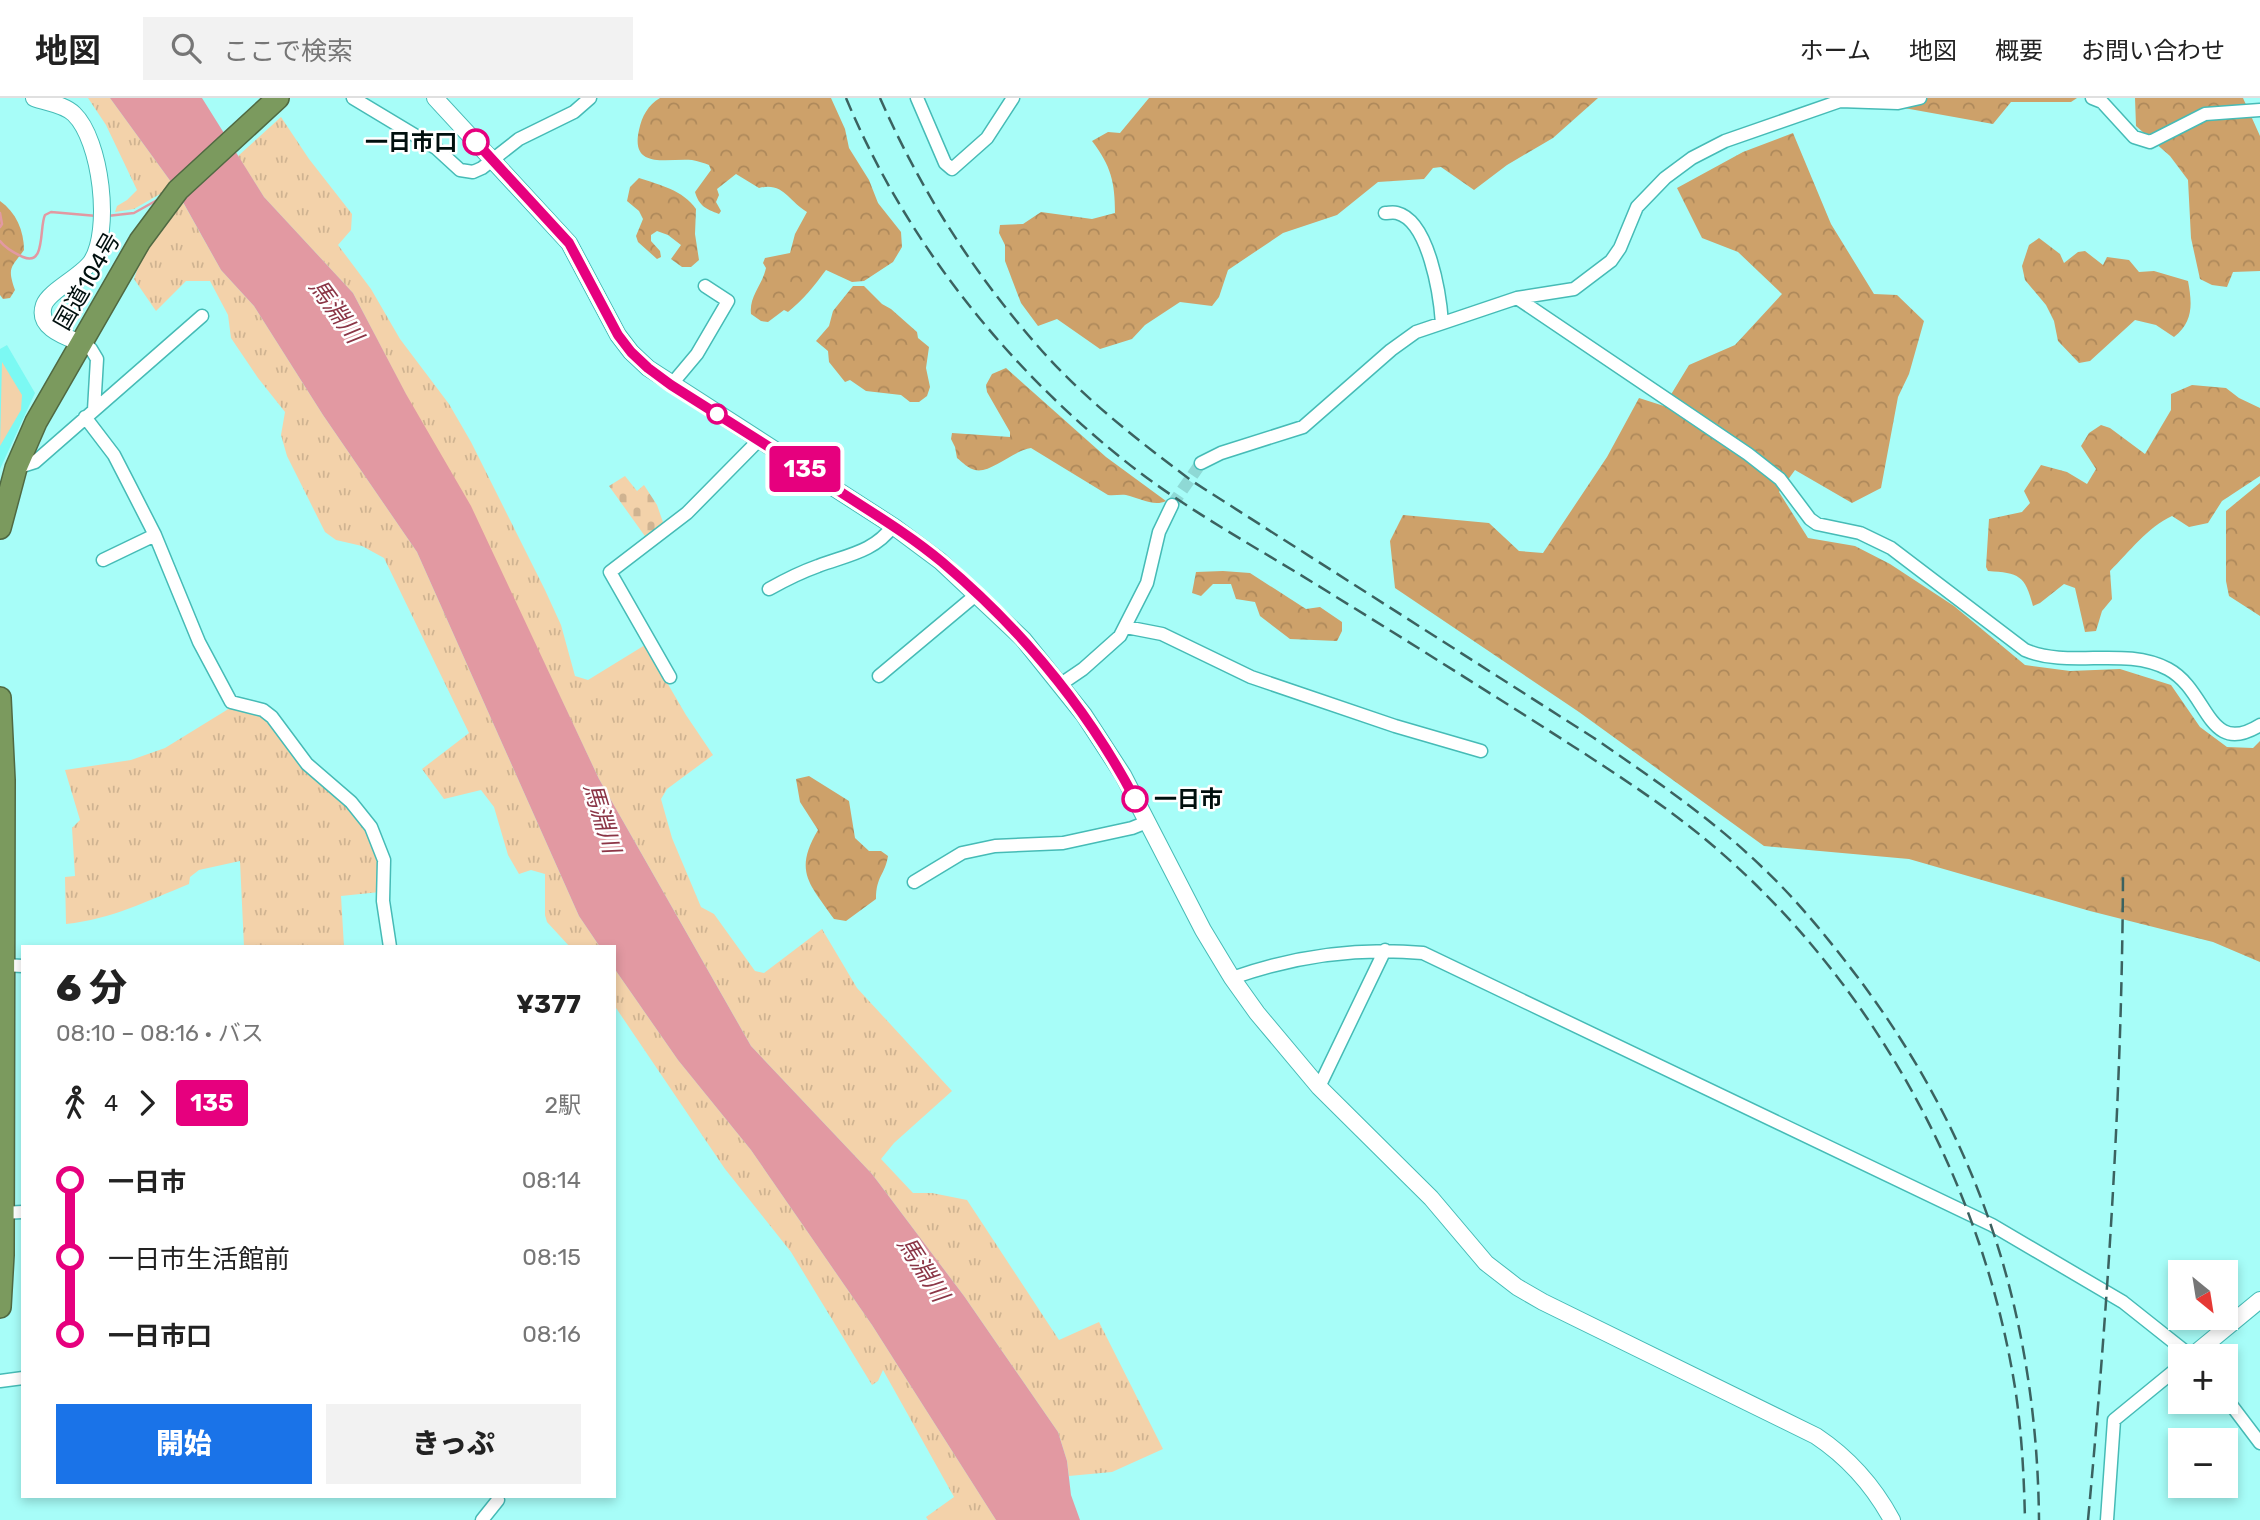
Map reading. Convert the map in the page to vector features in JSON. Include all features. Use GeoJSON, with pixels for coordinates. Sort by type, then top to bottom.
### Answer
{"type":"FeatureCollection","features":[{"type":"Feature","properties":{"kind":"highway","name":"国道104号"},"geometry":{"type":"LineString","coordinates":[[0,528],[16,468],[36,422],[140,242],[178,190],[278,98]]}},
{"type":"Feature","properties":{"kind":"highway"},"geometry":{"type":"LineString","coordinates":[[0,698],[4,780],[2,864],[13,966],[1,1067],[8,1213],[0,1307]]}},
{"type":"Feature","properties":{"kind":"street"},"geometry":{"type":"LineString","coordinates":[[34,98],[60,105],[72,112],[86,132],[97,172],[103,225],[91,261],[75,278],[51,296],[44,305],[43,316],[54,332],[81,343],[90,349],[97,359],[89,413],[155,535],[199,642],[231,702],[263,710],[272,717],[307,764],[351,802],[371,827],[384,860],[383,901],[390,945]]}},
{"type":"Feature","properties":{"kind":"street"},"geometry":{"type":"LineString","coordinates":[[353,98],[436,148],[460,170],[473,172],[519,139],[574,112],[590,98]]}},
{"type":"Feature","properties":{"kind":"street"},"geometry":{"type":"LineString","coordinates":[[917,98],[945,163],[952,169],[987,138],[1013,98]]}},
{"type":"Feature","properties":{"kind":"street"},"geometry":{"type":"LineString","coordinates":[[1201,463],[1221,453],[1303,427],[1391,350],[1416,332],[1517,298],[1574,289],[1611,261],[1637,207],[1674,171],[1725,141],[1840,101],[1898,103],[1920,98]]}},
{"type":"Feature","properties":{"kind":"street"},"geometry":{"type":"LineString","coordinates":[[2092,98],[2102,102],[2134,137],[2150,142],[2205,114],[2260,110]]}},
{"type":"Feature","properties":{"kind":"street"},"geometry":{"type":"LineString","coordinates":[[442,101],[569,243],[614,327],[631,352],[648,368],[893,526],[940,561],[1023,639],[1084,715],[1123,775],[1203,930],[1257,1013],[1319,1087],[1407,1173],[1473,1249],[1500,1275],[1543,1302],[1816,1436],[1837,1450],[1866,1479],[1892,1520]]}},
{"type":"Feature","properties":{"kind":"street"},"geometry":{"type":"LineString","coordinates":[[1385,213],[1397,212],[1406,218],[1422,238],[1436,280],[1442,323]]}},
{"type":"Feature","properties":{"kind":"street"},"geometry":{"type":"LineString","coordinates":[[671,385],[697,354],[728,301],[705,286]]}},
{"type":"Feature","properties":{"kind":"street"},"geometry":{"type":"LineString","coordinates":[[1517,298],[1748,454],[1780,480],[1810,519],[1817,524],[1860,533],[1891,548],[2025,650],[2052,657],[2108,657],[2153,663],[2170,670],[2186,682],[2214,725],[2225,733],[2236,736],[2260,725]]}},
{"type":"Feature","properties":{"kind":"street"},"geometry":{"type":"LineString","coordinates":[[16,468],[35,462],[202,316]]}},
{"type":"Feature","properties":{"kind":"street"},"geometry":{"type":"LineString","coordinates":[[670,677],[610,572],[687,513],[759,440]]}},
{"type":"Feature","properties":{"kind":"street"},"geometry":{"type":"LineString","coordinates":[[1060,684],[1083,669],[1120,636],[1147,583],[1159,532],[1172,505]]}},
{"type":"Feature","properties":{"kind":"street"},"geometry":{"type":"LineString","coordinates":[[769,589],[792,576],[863,552],[881,540],[893,526]]}},
{"type":"Feature","properties":{"kind":"street"},"geometry":{"type":"LineString","coordinates":[[103,560],[155,535]]}},
{"type":"Feature","properties":{"kind":"street"},"geometry":{"type":"LineString","coordinates":[[879,676],[977,594]]}},
{"type":"Feature","properties":{"kind":"street"},"geometry":{"type":"LineString","coordinates":[[1126,626],[1162,634],[1251,677],[1395,726],[1481,751]]}},
{"type":"Feature","properties":{"kind":"street"},"geometry":{"type":"LineString","coordinates":[[915,882],[962,853],[995,846],[1063,843],[1132,828],[1147,822]]}},
{"type":"Feature","properties":{"kind":"street"},"geometry":{"type":"LineString","coordinates":[[1232,978],[1312,957],[1385,950],[1423,953],[1992,1225],[2123,1302],[2177,1344]]}},
{"type":"Feature","properties":{"kind":"street"},"geometry":{"type":"LineString","coordinates":[[1319,1087],[1385,950]]}},
{"type":"Feature","properties":{"kind":"street"},"geometry":{"type":"LineString","coordinates":[[2207,1344],[2260,1300]]}},
{"type":"Feature","properties":{"kind":"street"},"geometry":{"type":"LineString","coordinates":[[2107,1520],[2114,1420],[2168,1376]]}},
{"type":"Feature","properties":{"kind":"street"},"geometry":{"type":"LineString","coordinates":[[0,1381],[21,1378]]}},
{"type":"Feature","properties":{"kind":"street"},"geometry":{"type":"LineString","coordinates":[[2238,1414],[2260,1443]]}},
{"type":"Feature","properties":{"kind":"street"},"geometry":{"type":"LineString","coordinates":[[482,1520],[498,1500]]}},
{"type":"Feature","properties":{"kind":"shaded area"},"geometry":{"type":"Polygon","coordinates":[[[7,345],[35,393],[0,469],[0,349],[7,345]]]}},
{"type":"Feature","properties":{"kind":"green space"},"geometry":{"type":"Polygon","coordinates":[[[88,98],[110,98],[174,186],[134,209],[115,212],[117,206],[137,190],[106,125],[88,98]]]}},
{"type":"Feature","properties":{"kind":"green space"},"geometry":{"type":"Polygon","coordinates":[[[660,98],[831,98],[845,129],[849,148],[869,180],[878,203],[901,232],[902,247],[893,262],[864,281],[852,282],[826,270],[788,312],[784,310],[768,322],[751,314],[752,302],[766,268],[763,263],[765,258],[790,253],[795,234],[807,212],[780,190],[759,188],[736,174],[717,189],[719,195],[716,202],[721,211],[719,214],[704,206],[695,192],[711,170],[709,165],[692,160],[653,159],[645,157],[640,151],[638,143],[642,120],[649,108],[660,98]]]}},
{"type":"Feature","properties":{"kind":"green space"},"geometry":{"type":"Polygon","coordinates":[[[1149,98],[1598,98],[1553,138],[1507,165],[1474,190],[1441,167],[1433,168],[1424,179],[1378,182],[1337,215],[1283,233],[1228,270],[1219,297],[1212,306],[1180,302],[1145,325],[1132,339],[1100,349],[1057,319],[1038,326],[1021,303],[1005,261],[1005,245],[999,233],[1000,225],[1023,224],[1041,212],[1092,219],[1115,213],[1111,175],[1104,158],[1092,141],[1108,132],[1120,133],[1149,98]]]}},
{"type":"Feature","properties":{"kind":"green space"},"geometry":{"type":"Polygon","coordinates":[[[1881,98],[2077,98],[2071,102],[2011,102],[1993,124],[1904,108],[1881,98]]]}},
{"type":"Feature","properties":{"kind":"green space"},"geometry":{"type":"Polygon","coordinates":[[[2135,98],[2243,98],[2260,136],[2260,271],[2233,272],[2227,287],[2212,285],[2200,279],[2191,238],[2188,180],[2170,156],[2136,126],[2135,98]]]}},
{"type":"Feature","properties":{"kind":"green space"},"geometry":{"type":"Polygon","coordinates":[[[281,117],[309,159],[352,214],[351,230],[338,245],[371,289],[400,339],[449,404],[471,442],[561,625],[575,676],[588,680],[645,645],[713,755],[667,789],[661,799],[672,838],[701,907],[714,914],[755,971],[764,973],[822,929],[857,988],[952,1091],[894,1143],[881,1159],[913,1193],[932,1193],[967,1200],[1059,1340],[1099,1322],[1163,1449],[1112,1472],[1069,1476],[1058,1432],[964,1296],[872,1174],[751,1046],[599,779],[528,629],[353,293],[264,197],[238,156],[281,117]]]}},
{"type":"Feature","properties":{"kind":"green space"},"geometry":{"type":"Polygon","coordinates":[[[1793,133],[1831,224],[1874,294],[1897,295],[1924,321],[1909,374],[1898,397],[1881,488],[1852,503],[1795,470],[1779,492],[1808,538],[1855,546],[1890,564],[1954,606],[2025,665],[2070,671],[2120,669],[2171,685],[2200,727],[2227,747],[2253,748],[2260,741],[2260,962],[2213,942],[2090,911],[1909,859],[1764,846],[1579,712],[1395,588],[1390,541],[1403,515],[1489,523],[1519,551],[1543,553],[1607,457],[1639,398],[1664,406],[1689,365],[1735,345],[1782,294],[1738,252],[1702,238],[1677,188],[1743,152],[1793,133]]]}},
{"type":"Feature","properties":{"kind":"green space"},"geometry":{"type":"Polygon","coordinates":[[[639,178],[678,193],[696,209],[695,234],[699,260],[691,267],[682,267],[671,259],[681,245],[668,235],[657,231],[651,235],[651,241],[660,251],[661,257],[657,259],[638,242],[636,236],[643,219],[639,211],[627,201],[630,187],[639,178]]]}},
{"type":"Feature","properties":{"kind":"green space"},"geometry":{"type":"Polygon","coordinates":[[[180,197],[221,270],[254,306],[323,415],[417,552],[579,916],[599,945],[568,945],[547,922],[545,874],[531,870],[519,874],[508,855],[494,807],[481,790],[444,799],[422,769],[469,733],[384,558],[362,546],[336,540],[325,532],[287,456],[281,435],[285,412],[231,338],[228,315],[210,281],[186,281],[156,311],[134,279],[157,211],[180,197]]]}},
{"type":"Feature","properties":{"kind":"green space"},"geometry":{"type":"Polygon","coordinates":[[[0,201],[18,222],[24,250],[11,272],[15,290],[10,298],[3,299],[0,295],[0,201]]]}},
{"type":"Feature","properties":{"kind":"green space"},"geometry":{"type":"Polygon","coordinates":[[[2039,238],[2060,254],[2064,263],[2078,252],[2085,251],[2103,265],[2107,257],[2129,260],[2139,272],[2154,271],[2188,281],[2191,304],[2185,325],[2174,337],[2156,325],[2135,320],[2090,361],[2079,363],[2058,341],[2054,321],[2046,305],[2025,280],[2022,266],[2029,245],[2039,238]]]}},
{"type":"Feature","properties":{"kind":"green space"},"geometry":{"type":"Polygon","coordinates":[[[853,286],[864,286],[917,332],[918,338],[929,347],[926,368],[930,387],[927,396],[919,402],[910,402],[901,395],[866,391],[850,380],[845,382],[829,362],[828,351],[816,341],[829,326],[833,311],[853,286]]]}},
{"type":"Feature","properties":{"kind":"green space"},"geometry":{"type":"Polygon","coordinates":[[[2,362],[22,395],[21,410],[0,446],[2,362]]]}},
{"type":"Feature","properties":{"kind":"green space"},"geometry":{"type":"Polygon","coordinates":[[[1006,368],[1106,457],[1166,501],[1151,503],[1126,495],[1108,495],[1031,448],[987,469],[973,469],[963,463],[957,458],[951,439],[952,433],[1010,437],[986,385],[992,374],[1006,368]]]}},
{"type":"Feature","properties":{"kind":"green space"},"geometry":{"type":"Polygon","coordinates":[[[2192,385],[2226,388],[2260,408],[2260,476],[2222,501],[2208,523],[2189,527],[2172,516],[2139,540],[2110,571],[2112,599],[2102,611],[2096,631],[2085,632],[2075,588],[2064,584],[2033,606],[2027,588],[2019,578],[2007,573],[1988,571],[1989,519],[2022,512],[2030,503],[2024,491],[2041,465],[2067,472],[2087,484],[2096,469],[2081,446],[2089,433],[2101,425],[2110,428],[2145,454],[2171,410],[2171,394],[2192,385]]]}},
{"type":"Feature","properties":{"kind":"green space"},"geometry":{"type":"Polygon","coordinates":[[[625,476],[637,491],[644,485],[657,505],[664,525],[647,539],[609,486],[625,476]]]}},
{"type":"Feature","properties":{"kind":"green space"},"geometry":{"type":"Polygon","coordinates":[[[2260,483],[2260,616],[2229,596],[2226,581],[2226,511],[2260,483]]]}},
{"type":"Feature","properties":{"kind":"green space"},"geometry":{"type":"Polygon","coordinates":[[[1196,572],[1250,573],[1306,609],[1320,607],[1342,622],[1342,631],[1337,641],[1290,639],[1260,616],[1255,602],[1236,599],[1231,584],[1213,584],[1201,596],[1192,593],[1196,572]]]}},
{"type":"Feature","properties":{"kind":"green space"},"geometry":{"type":"Polygon","coordinates":[[[230,708],[259,713],[268,720],[368,831],[379,862],[380,892],[341,896],[344,945],[244,945],[240,861],[199,870],[190,877],[189,884],[129,908],[99,918],[66,924],[65,877],[75,876],[72,828],[80,820],[65,770],[131,760],[165,748],[230,708]]]}},
{"type":"Feature","properties":{"kind":"green space"},"geometry":{"type":"Polygon","coordinates":[[[809,776],[849,801],[855,838],[869,851],[881,851],[888,856],[877,885],[876,899],[846,921],[834,919],[808,877],[807,857],[818,830],[800,802],[796,779],[809,776]]]}},
{"type":"Feature","properties":{"kind":"green space"},"geometry":{"type":"Polygon","coordinates":[[[616,971],[678,1060],[751,1150],[872,1325],[996,1520],[928,1520],[926,1517],[954,1497],[883,1370],[878,1381],[872,1385],[791,1252],[725,1169],[616,1008],[616,971]]]}},
{"type":"Feature","properties":{"kind":"water","name":"馬淵川"},"geometry":{"type":"Polygon","coordinates":[[[110,98],[202,98],[264,197],[353,293],[406,394],[471,506],[599,779],[751,1046],[872,1174],[964,1296],[1058,1432],[1067,1461],[1071,1495],[1080,1520],[996,1520],[872,1325],[751,1150],[678,1060],[616,971],[616,945],[599,945],[579,916],[417,552],[323,415],[254,306],[221,270],[174,186],[110,98]]]}},
{"type":"Feature","properties":{"kind":"waterway"},"geometry":{"type":"LineString","coordinates":[[107,216],[134,213],[159,199]]}},
{"type":"Feature","properties":{"kind":"waterway"},"geometry":{"type":"LineString","coordinates":[[0,241],[13,252],[30,259],[38,251],[45,215],[51,212],[97,216]]}},
{"type":"Feature","properties":{"kind":"waterway"},"geometry":{"type":"LineString","coordinates":[[0,213],[0,227]]}},
{"type":"Feature","properties":{"kind":"tunnel"},"geometry":{"type":"LineString","coordinates":[[1172,505],[1201,463]]}},
{"type":"Feature","properties":{"kind":"railway"},"geometry":{"type":"LineString","coordinates":[[846,98],[897,200],[928,249],[997,339],[1077,420],[1120,457],[1185,504],[1537,723],[1665,808],[1705,839],[1764,893],[1819,953],[1867,1019],[1910,1088],[1947,1162],[1977,1237],[2000,1315],[2016,1394],[2025,1520]]}},
{"type":"Feature","properties":{"kind":"railway"},"geometry":{"type":"LineString","coordinates":[[880,98],[913,166],[972,263],[1043,352],[1096,404],[1192,481],[1594,738],[1659,783],[1743,849],[1789,894],[1826,938],[1862,983],[1904,1044],[1940,1107],[1970,1171],[1995,1237],[2014,1304],[2027,1374],[2036,1446],[2039,1520]]}},
{"type":"Feature","properties":{"kind":"railway"},"geometry":{"type":"LineString","coordinates":[[2088,1520],[2113,1197],[2123,874]]}},
{"type":"Feature","properties":{"kind":"bus line","name":"135"},"geometry":{"type":"LineString","coordinates":[[476,142],[569,243],[604,311],[631,352],[671,385],[893,526],[940,561],[1023,639],[1060,684],[1084,715],[1123,775],[1135,799]]}},
{"type":"Feature","properties":{"kind":"place","name":"一日市口"},"geometry":{"type":"Point","coordinates":[476,142]}},
{"type":"Feature","properties":{"kind":"place","name":"一日市"},"geometry":{"type":"Point","coordinates":[1135,799]}}]}
